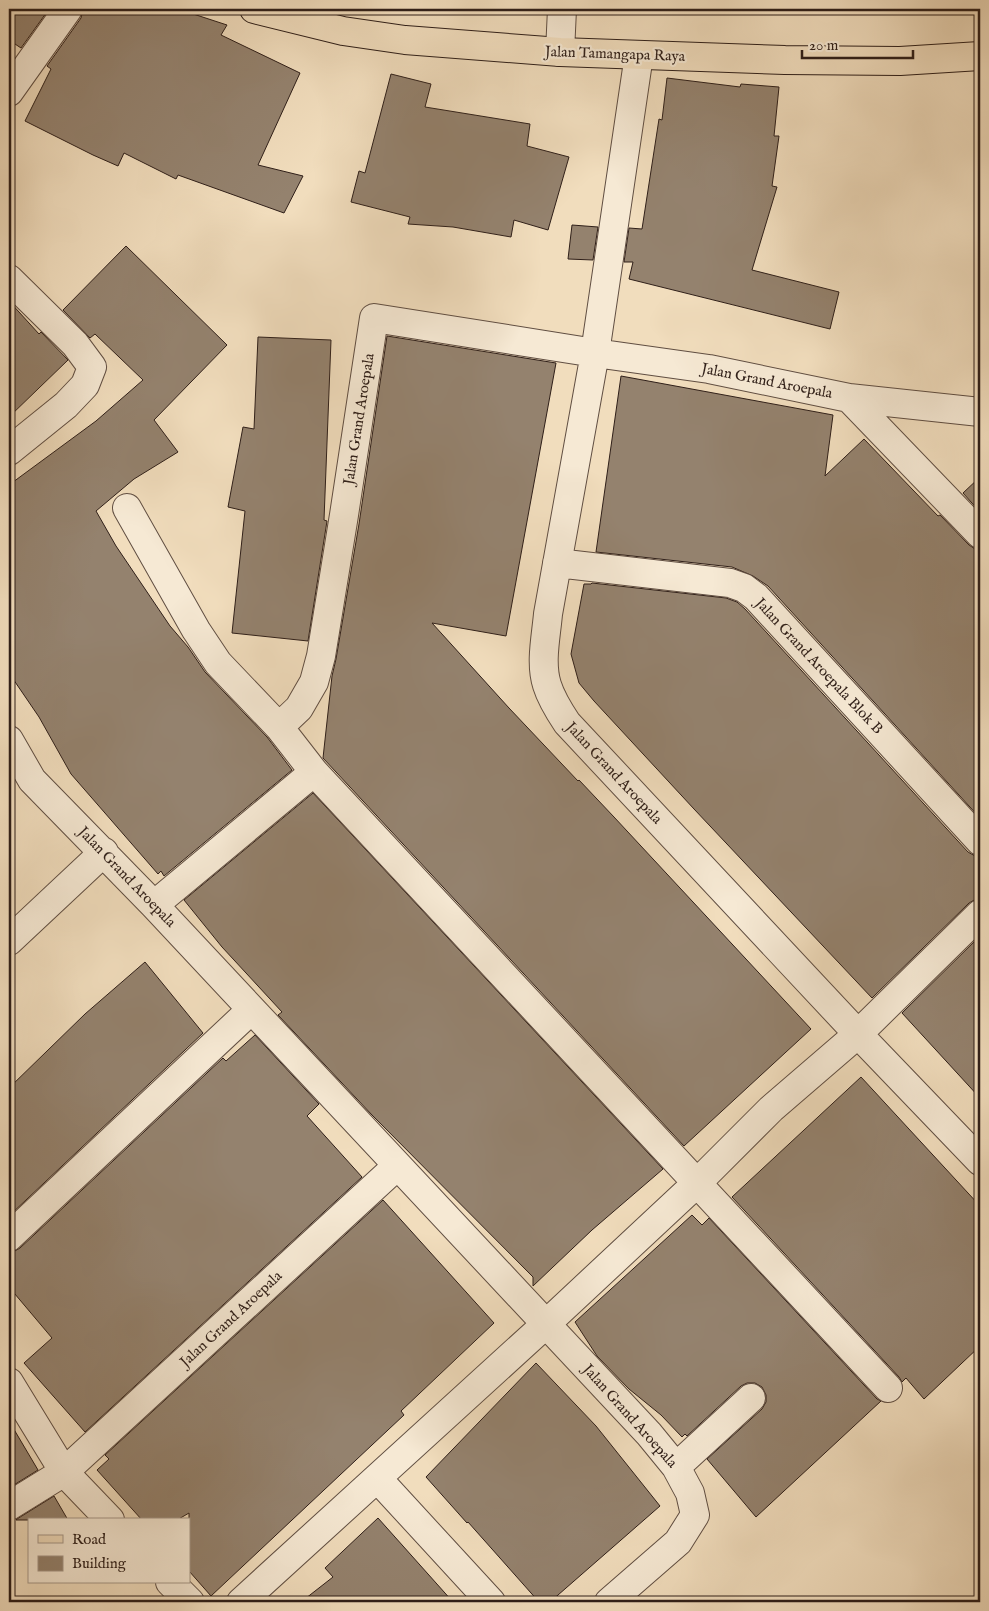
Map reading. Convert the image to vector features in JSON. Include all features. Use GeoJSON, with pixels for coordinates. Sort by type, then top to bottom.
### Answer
{"type":"FeatureCollection","features":[{"type":"Feature","properties":{"kind":"main road","name":"Jalan Tamangapa Raya"},"geometry":{"type":"LineString","coordinates":[[254,9],[343,31],[404,40],[560,52],[785,60],[881,60],[980,56]]}},
{"type":"Feature","properties":{"kind":"street"},"geometry":{"type":"LineString","coordinates":[[9,92],[68,9]]}},
{"type":"Feature","properties":{"kind":"street"},"geometry":{"type":"LineString","coordinates":[[560,52],[562,9]]}},
{"type":"Feature","properties":{"kind":"street","name":"Jalan Grand Aroepala"},"geometry":{"type":"LineString","coordinates":[[639,55],[595,353],[548,614],[544,657],[546,683],[555,704],[567,723],[858,1034],[980,1161]]}},
{"type":"Feature","properties":{"kind":"street"},"geometry":{"type":"LineString","coordinates":[[9,279],[74,344],[92,368],[85,385],[66,405],[9,450]]}},
{"type":"Feature","properties":{"kind":"street","name":"Jalan Grand Aroepala"},"geometry":{"type":"LineString","coordinates":[[279,727],[299,708],[314,682],[321,656],[374,318],[709,369],[850,398],[980,412]]}},
{"type":"Feature","properties":{"kind":"street","name":"Jalan Grand Aroepala"},"geometry":{"type":"LineString","coordinates":[[850,398],[980,534]]}},
{"type":"Feature","properties":{"kind":"street"},"geometry":{"type":"LineString","coordinates":[[127,508],[196,630],[218,662],[279,727],[314,772],[888,1388]]}},
{"type":"Feature","properties":{"kind":"street","name":"Jalan Grand Aroepala Blok B"},"geometry":{"type":"LineString","coordinates":[[557,563],[730,583],[744,588],[756,597],[980,841]]}},
{"type":"Feature","properties":{"kind":"street","name":"Jalan Grand Aroepala"},"geometry":{"type":"LineString","coordinates":[[9,740],[32,780],[154,905],[546,1324],[676,1467],[690,1492],[695,1515],[678,1542],[609,1602]]}},
{"type":"Feature","properties":{"kind":"street"},"geometry":{"type":"LineString","coordinates":[[154,905],[314,772]]}},
{"type":"Feature","properties":{"kind":"street"},"geometry":{"type":"LineString","coordinates":[[9,941],[104,852]]}},
{"type":"Feature","properties":{"kind":"street"},"geometry":{"type":"LineString","coordinates":[[241,1602],[546,1324],[697,1183],[771,1109],[858,1034],[980,914]]}},
{"type":"Feature","properties":{"kind":"street"},"geometry":{"type":"LineString","coordinates":[[9,1237],[251,1010]]}},
{"type":"Feature","properties":{"kind":"street","name":"Jalan Grand Aroepala"},"geometry":{"type":"LineString","coordinates":[[9,1506],[64,1472],[397,1166]]}},
{"type":"Feature","properties":{"kind":"street"},"geometry":{"type":"LineString","coordinates":[[9,1382],[64,1472],[108,1518]]}},
{"type":"Feature","properties":{"kind":"street"},"geometry":{"type":"LineString","coordinates":[[676,1467],[751,1398]]}},
{"type":"Feature","properties":{"kind":"street"},"geometry":{"type":"LineString","coordinates":[[377,1478],[491,1602]]}},
{"type":"Feature","properties":{"kind":"street"},"geometry":{"type":"LineString","coordinates":[[172,1584],[190,1602]]}},
{"type":"Feature","properties":{"kind":"building"},"geometry":{"type":"Polygon","coordinates":[[[9,9],[49,9],[21,48],[9,40],[9,9]]]}},
{"type":"Feature","properties":{"kind":"building"},"geometry":{"type":"Polygon","coordinates":[[[83,9],[178,9],[227,25],[221,35],[300,73],[258,165],[303,176],[284,213],[178,175],[176,179],[124,153],[118,166],[25,121],[51,69],[47,66],[81,18],[83,9]]]}},
{"type":"Feature","properties":{"kind":"building"},"geometry":{"type":"Polygon","coordinates":[[[391,74],[431,84],[425,107],[530,124],[527,146],[569,157],[548,230],[514,220],[511,237],[453,227],[408,224],[410,217],[351,202],[359,171],[365,173],[391,74]]]}},
{"type":"Feature","properties":{"kind":"building"},"geometry":{"type":"Polygon","coordinates":[[[667,78],[740,87],[741,84],[779,87],[774,136],[779,136],[772,186],[777,187],[752,270],[839,292],[830,329],[629,279],[633,262],[624,262],[629,228],[642,229],[659,119],[662,120],[667,78]]]}},
{"type":"Feature","properties":{"kind":"building"},"geometry":{"type":"Polygon","coordinates":[[[572,225],[598,227],[593,260],[568,259],[572,225]]]}},
{"type":"Feature","properties":{"kind":"building"},"geometry":{"type":"Polygon","coordinates":[[[126,246],[227,345],[154,420],[178,452],[134,479],[96,511],[116,546],[170,626],[188,647],[205,672],[267,737],[292,770],[164,876],[161,871],[158,874],[71,774],[39,717],[9,673],[9,485],[96,421],[143,380],[95,334],[90,338],[63,310],[126,246]]]}},
{"type":"Feature","properties":{"kind":"building"},"geometry":{"type":"Polygon","coordinates":[[[9,301],[39,334],[41,332],[68,360],[9,417],[9,301]]]}},
{"type":"Feature","properties":{"kind":"building"},"geometry":{"type":"Polygon","coordinates":[[[387,336],[556,363],[506,636],[432,623],[509,708],[614,817],[811,1029],[684,1146],[323,758],[332,676],[359,524],[387,336]]]}},
{"type":"Feature","properties":{"kind":"building"},"geometry":{"type":"Polygon","coordinates":[[[258,337],[331,340],[324,520],[327,521],[308,641],[232,633],[245,511],[228,507],[243,427],[254,429],[258,337]]]}},
{"type":"Feature","properties":{"kind":"building"},"geometry":{"type":"Polygon","coordinates":[[[621,376],[833,415],[825,476],[864,439],[938,516],[940,515],[969,545],[975,549],[980,549],[980,818],[768,586],[753,576],[732,567],[596,552],[621,376]]]}},
{"type":"Feature","properties":{"kind":"building"},"geometry":{"type":"Polygon","coordinates":[[[980,477],[980,512],[963,493],[980,477]]]}},
{"type":"Feature","properties":{"kind":"building"},"geometry":{"type":"Polygon","coordinates":[[[592,583],[726,598],[737,602],[968,852],[975,856],[980,856],[980,899],[969,903],[872,998],[694,809],[579,683],[571,654],[584,584],[592,583]]]}},
{"type":"Feature","properties":{"kind":"building"},"geometry":{"type":"Polygon","coordinates":[[[313,793],[663,1169],[592,1230],[533,1286],[533,1277],[372,1115],[278,1015],[282,1012],[222,947],[184,900],[313,793]]]}},
{"type":"Feature","properties":{"kind":"building"},"geometry":{"type":"Polygon","coordinates":[[[980,936],[980,1098],[902,1013],[980,936]]]}},
{"type":"Feature","properties":{"kind":"building"},"geometry":{"type":"Polygon","coordinates":[[[145,962],[203,1033],[9,1216],[9,1088],[85,1014],[145,962]]]}},
{"type":"Feature","properties":{"kind":"building"},"geometry":{"type":"Polygon","coordinates":[[[255,1035],[319,1104],[307,1116],[362,1177],[85,1432],[24,1363],[52,1338],[9,1287],[9,1252],[20,1248],[223,1058],[226,1061],[255,1035]]]}},
{"type":"Feature","properties":{"kind":"building"},"geometry":{"type":"Polygon","coordinates":[[[861,1077],[980,1206],[980,1346],[924,1399],[906,1378],[902,1382],[732,1197],[861,1077]]]}},
{"type":"Feature","properties":{"kind":"building"},"geometry":{"type":"Polygon","coordinates":[[[383,1200],[494,1323],[401,1411],[404,1415],[211,1596],[190,1572],[189,1513],[180,1518],[140,1518],[97,1470],[109,1459],[105,1455],[383,1200]]]}},
{"type":"Feature","properties":{"kind":"building"},"geometry":{"type":"Polygon","coordinates":[[[692,1215],[702,1225],[709,1218],[877,1399],[881,1401],[756,1517],[707,1459],[762,1409],[766,1402],[766,1395],[762,1387],[755,1383],[747,1383],[741,1386],[687,1436],[685,1434],[682,1437],[661,1415],[629,1389],[597,1356],[575,1322],[692,1215]]]}},
{"type":"Feature","properties":{"kind":"building"},"geometry":{"type":"Polygon","coordinates":[[[536,1363],[596,1426],[660,1506],[550,1602],[539,1602],[426,1477],[536,1363]]]}},
{"type":"Feature","properties":{"kind":"building"},"geometry":{"type":"Polygon","coordinates":[[[9,1421],[38,1470],[9,1488],[9,1421]]]}},
{"type":"Feature","properties":{"kind":"building"},"geometry":{"type":"Polygon","coordinates":[[[54,1496],[67,1518],[28,1518],[28,1520],[16,1520],[54,1496]]]}},
{"type":"Feature","properties":{"kind":"building"},"geometry":{"type":"Polygon","coordinates":[[[378,1518],[453,1602],[301,1602],[333,1577],[325,1568],[378,1518]]]}}]}
